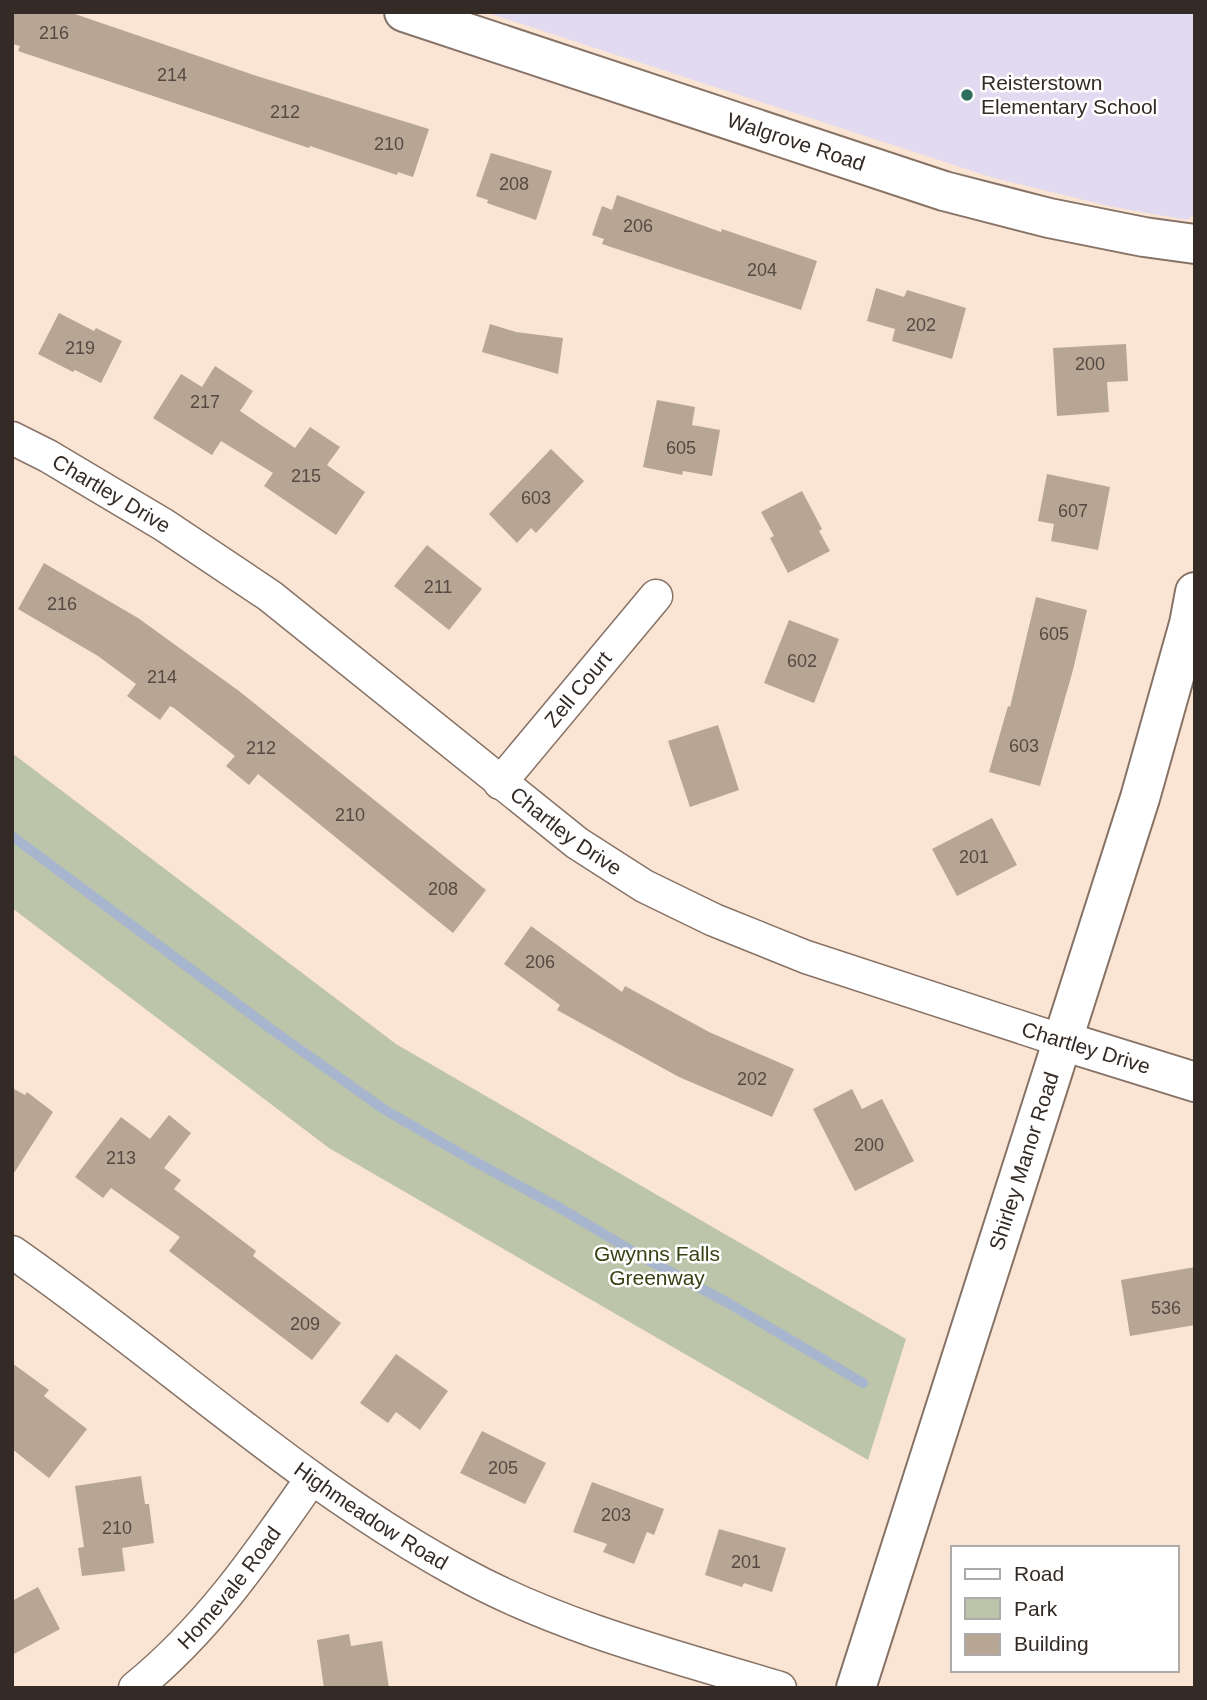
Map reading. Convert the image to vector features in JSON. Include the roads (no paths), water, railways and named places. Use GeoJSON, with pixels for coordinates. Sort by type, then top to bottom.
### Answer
{"type":"FeatureCollection","features":[{"type":"Feature","properties":{"kind":"street","name":"Walgrove Road"},"geometry":{"type":"LineString","coordinates":[[404,12],[944,191],[1049,218],[1195,244]]}},
{"type":"Feature","properties":{"kind":"street","name":"Chartley Drive"},"geometry":{"type":"LineString","coordinates":[[12,439],[48,456],[164,525],[271,596],[577,843],[644,886],[714,920],[806,957],[1195,1082]]}},
{"type":"Feature","properties":{"kind":"street","name":"Shirley Manor Road"},"geometry":{"type":"LineString","coordinates":[[856,1688],[1140,799],[1189,624],[1195,592]]}},
{"type":"Feature","properties":{"kind":"street","name":"Zell Court"},"geometry":{"type":"LineString","coordinates":[[500,783],[656,596]]}},
{"type":"Feature","properties":{"kind":"street","name":"Highmeadow Road"},"geometry":{"type":"LineString","coordinates":[[12,1252],[312,1478],[387,1530],[463,1575],[531,1607],[612,1638],[780,1688]]}},
{"type":"Feature","properties":{"kind":"street","name":"Homevale Road"},"geometry":{"type":"LineString","coordinates":[[135,1688],[184,1646],[242,1577],[312,1478]]}},
{"type":"Feature","properties":{"kind":"waterway"},"geometry":{"type":"LineString","coordinates":[[12,836],[271,1029],[385,1110],[730,1304],[863,1383]]}},
{"type":"Feature","properties":{"kind":"place","name":"Reisterstown Elementary School"},"geometry":{"type":"Point","coordinates":[967,95]}},
{"type":"Feature","properties":{"kind":"park label","name":"Gwynns Falls Greenway"},"geometry":{"type":"Point","coordinates":[657,1266]}}]}
